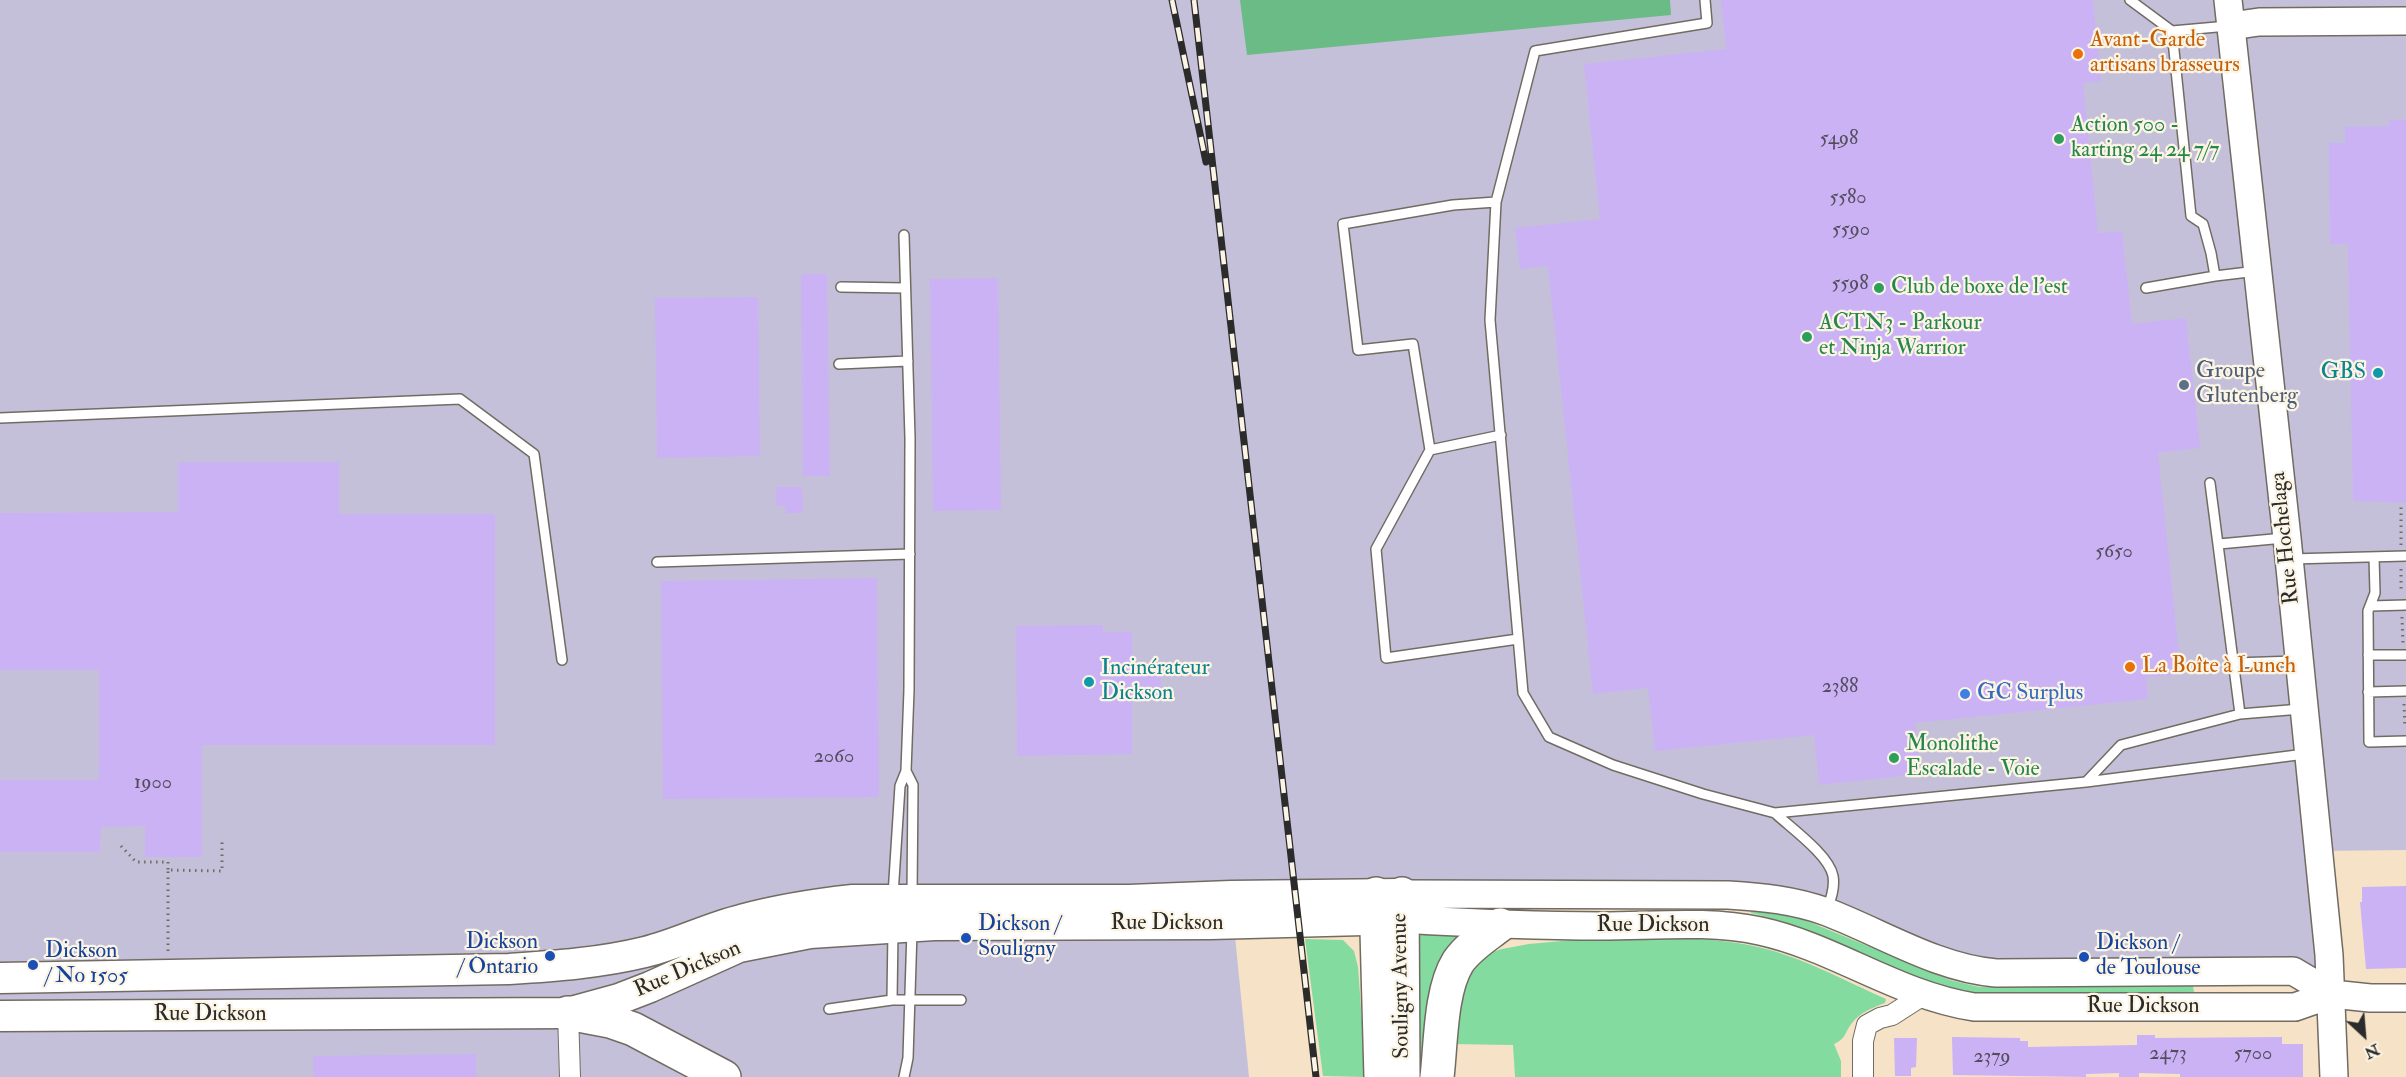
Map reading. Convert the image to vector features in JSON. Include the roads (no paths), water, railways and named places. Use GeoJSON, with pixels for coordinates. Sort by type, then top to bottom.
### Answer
{"type":"FeatureCollection","features":[{"type":"Feature","properties":{"kind":"highway","name":"Souligny Avenue"},"geometry":{"type":"LineString","coordinates":[[1381,1077],[1389,907]]}},
{"type":"Feature","properties":{"kind":"highway","name":"Souligny Avenue"},"geometry":{"type":"LineString","coordinates":[[1389,907],[1403,1077]]}},
{"type":"Feature","properties":{"kind":"highway"},"geometry":{"type":"LineString","coordinates":[[1437,1077],[1445,1007],[1454,971],[1471,948],[1500,925]]}},
{"type":"Feature","properties":{"kind":"highway"},"geometry":{"type":"LineString","coordinates":[[568,1013],[610,1021],[633,1029],[724,1077]]}},
{"type":"Feature","properties":{"kind":"main road"},"geometry":{"type":"LineString","coordinates":[[2229,13],[2259,22],[2406,21]]}},
{"type":"Feature","properties":{"kind":"main road","name":"Rue Hochelaga"},"geometry":{"type":"LineString","coordinates":[[2229,13],[2304,709],[2332,994],[2334,1077]]}},
{"type":"Feature","properties":{"kind":"main road","name":"Rue Dickson"},"geometry":{"type":"LineString","coordinates":[[1389,907],[1728,895],[1775,898],[1826,912],[1970,970],[1996,973],[2293,971],[2332,994],[2370,998],[2406,998]]}},
{"type":"Feature","properties":{"kind":"main road","name":"Rue Dickson"},"geometry":{"type":"LineString","coordinates":[[0,1016],[568,1013],[629,995],[719,955],[760,941],[903,914],[1232,896],[1389,907],[1500,925],[1700,926],[1748,929],[1790,940],[1923,995],[1960,1005],[2001,1008],[2295,1007],[2332,994]]}},
{"type":"Feature","properties":{"kind":"main road","name":"Rue Dickson"},"geometry":{"type":"LineString","coordinates":[[0,978],[509,969],[568,965],[611,960],[648,951],[714,928],[825,903],[854,900],[903,914]]}},
{"type":"Feature","properties":{"kind":"main road"},"geometry":{"type":"LineString","coordinates":[[568,1013],[572,995],[578,990],[644,970],[768,914]]}},
{"type":"Feature","properties":{"kind":"street"},"geometry":{"type":"LineString","coordinates":[[1863,1077],[1863,1041],[1867,1025],[1892,1015],[1923,995]]}},
{"type":"Feature","properties":{"kind":"street"},"geometry":{"type":"LineString","coordinates":[[568,1013],[570,1077]]}},
{"type":"Feature","properties":{"kind":"lane"},"geometry":{"type":"LineString","coordinates":[[1705,0],[1707,23],[1535,51],[1496,202],[1490,320],[1523,693],[1549,737],[1613,765],[1703,794],[1775,813],[2086,782],[2308,754]]}},
{"type":"Feature","properties":{"kind":"lane"},"geometry":{"type":"LineString","coordinates":[[2130,0],[2172,31],[2191,216],[2203,224],[2215,276]]}},
{"type":"Feature","properties":{"kind":"lane"},"geometry":{"type":"LineString","coordinates":[[2172,31],[2229,13]]}},
{"type":"Feature","properties":{"kind":"lane"},"geometry":{"type":"LineString","coordinates":[[1496,202],[1453,205],[1343,225],[1358,350],[1413,344],[1430,450],[1376,549],[1386,658],[1518,639]]}},
{"type":"Feature","properties":{"kind":"lane"},"geometry":{"type":"LineString","coordinates":[[904,235],[908,361],[909,690],[906,771],[900,786],[893,878],[903,914],[910,999],[908,1058],[904,1077]]}},
{"type":"Feature","properties":{"kind":"lane"},"geometry":{"type":"LineString","coordinates":[[2146,288],[2258,271]]}},
{"type":"Feature","properties":{"kind":"lane"},"geometry":{"type":"LineString","coordinates":[[841,288],[905,288]]}},
{"type":"Feature","properties":{"kind":"lane"},"geometry":{"type":"LineString","coordinates":[[838,364],[908,361]]}},
{"type":"Feature","properties":{"kind":"lane"},"geometry":{"type":"LineString","coordinates":[[0,418],[460,399],[534,454],[562,660]]}},
{"type":"Feature","properties":{"kind":"lane"},"geometry":{"type":"LineString","coordinates":[[1430,450],[1501,435]]}},
{"type":"Feature","properties":{"kind":"lane"},"geometry":{"type":"LineString","coordinates":[[2210,483],[2240,714]]}},
{"type":"Feature","properties":{"kind":"lane"},"geometry":{"type":"LineString","coordinates":[[2219,544],[2374,557],[2403,556]]}},
{"type":"Feature","properties":{"kind":"lane"},"geometry":{"type":"LineString","coordinates":[[657,562],[910,554]]}},
{"type":"Feature","properties":{"kind":"lane"},"geometry":{"type":"LineString","coordinates":[[2374,557],[2375,593],[2370,606],[2368,655],[2368,742],[2405,741]]}},
{"type":"Feature","properties":{"kind":"lane"},"geometry":{"type":"LineString","coordinates":[[2370,606],[2404,605]]}},
{"type":"Feature","properties":{"kind":"lane"},"geometry":{"type":"LineString","coordinates":[[2368,655],[2404,655]]}},
{"type":"Feature","properties":{"kind":"lane"},"geometry":{"type":"LineString","coordinates":[[2234,663],[2298,662]]}},
{"type":"Feature","properties":{"kind":"lane"},"geometry":{"type":"LineString","coordinates":[[2368,692],[2405,691]]}},
{"type":"Feature","properties":{"kind":"lane"},"geometry":{"type":"LineString","coordinates":[[2086,782],[2121,745],[2240,714],[2304,709]]}},
{"type":"Feature","properties":{"kind":"lane"},"geometry":{"type":"LineString","coordinates":[[892,1000],[903,914],[913,785],[906,771]]}},
{"type":"Feature","properties":{"kind":"lane"},"geometry":{"type":"LineString","coordinates":[[1775,813],[1828,864],[1833,877],[1832,896],[1826,912]]}},
{"type":"Feature","properties":{"kind":"lane"},"geometry":{"type":"LineString","coordinates":[[829,1009],[892,1000],[961,1000]]}},
{"type":"Feature","properties":{"kind":"railway"},"geometry":{"type":"LineString","coordinates":[[1172,0],[1206,162]]}},
{"type":"Feature","properties":{"kind":"railway"},"geometry":{"type":"LineString","coordinates":[[1194,0],[1316,1077]]}},
{"type":"Feature","properties":{"kind":"place","name":"Avant-Garde artisans brasseurs"},"geometry":{"type":"Point","coordinates":[2078,54]}},
{"type":"Feature","properties":{"kind":"place","name":"Action 500 - karting 24 24 7/7"},"geometry":{"type":"Point","coordinates":[2059,139]}},
{"type":"Feature","properties":{"kind":"place","name":"Club de boxe de l'est"},"geometry":{"type":"Point","coordinates":[1879,288]}},
{"type":"Feature","properties":{"kind":"place","name":"ACTN3 - Parkour et Ninja Warrior"},"geometry":{"type":"Point","coordinates":[1807,337]}},
{"type":"Feature","properties":{"kind":"place","name":"GBS"},"geometry":{"type":"Point","coordinates":[2378,373]}},
{"type":"Feature","properties":{"kind":"place","name":"Groupe Glutenberg"},"geometry":{"type":"Point","coordinates":[2184,385]}},
{"type":"Feature","properties":{"kind":"place","name":"La Boîte à Lunch"},"geometry":{"type":"Point","coordinates":[2130,667]}},
{"type":"Feature","properties":{"kind":"place","name":"Incinérateur Dickson"},"geometry":{"type":"Point","coordinates":[1089,682]}},
{"type":"Feature","properties":{"kind":"place","name":"GC Surplus"},"geometry":{"type":"Point","coordinates":[1965,694]}},
{"type":"Feature","properties":{"kind":"place","name":"Monolithe Escalade - Voie"},"geometry":{"type":"Point","coordinates":[1894,758]}},
{"type":"Feature","properties":{"kind":"place","name":"Dickson / Souligny"},"geometry":{"type":"Point","coordinates":[966,938]}},
{"type":"Feature","properties":{"kind":"place","name":"Dickson / Ontario"},"geometry":{"type":"Point","coordinates":[550,956]}},
{"type":"Feature","properties":{"kind":"place","name":"Dickson / de Toulouse"},"geometry":{"type":"Point","coordinates":[2084,957]}},
{"type":"Feature","properties":{"kind":"place","name":"Dickson / No 1505"},"geometry":{"type":"Point","coordinates":[33,965]}}]}
